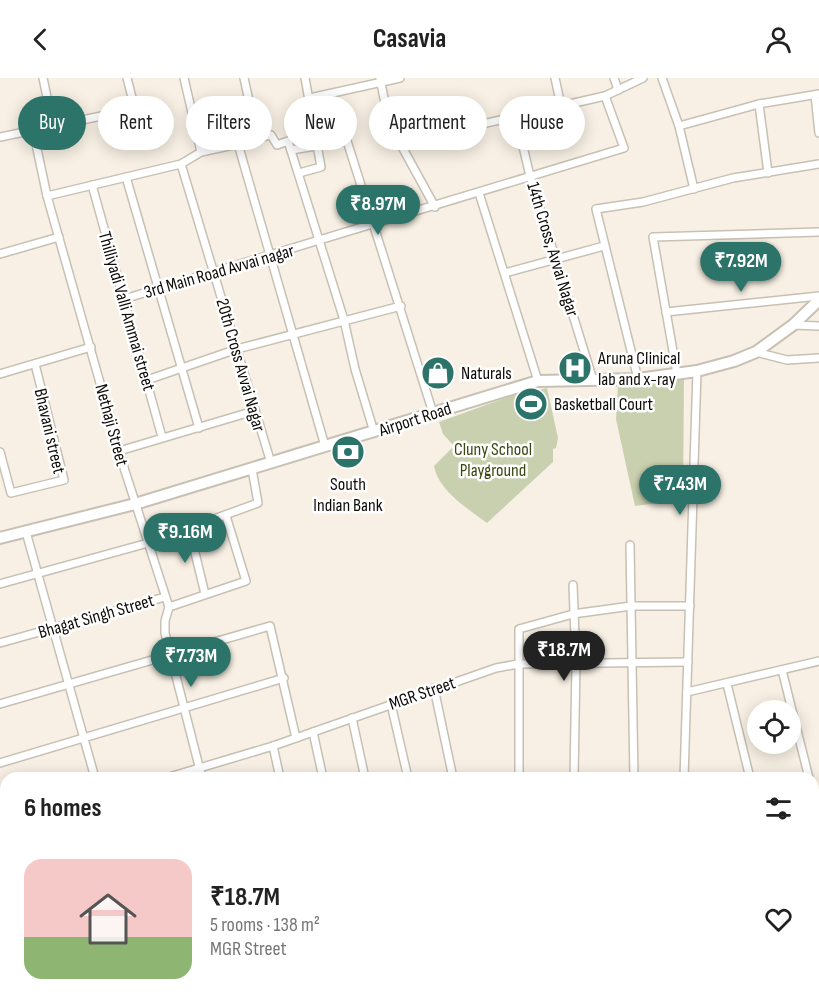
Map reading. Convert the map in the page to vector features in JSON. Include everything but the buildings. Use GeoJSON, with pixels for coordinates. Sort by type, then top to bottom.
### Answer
{"type":"FeatureCollection","features":[{"type":"Feature","properties":{"kind":"street"},"geometry":{"type":"LineString","coordinates":[[42,78],[46,96]]}},
{"type":"Feature","properties":{"kind":"street"},"geometry":{"type":"LineString","coordinates":[[86,119],[135,109],[127,78]]}},
{"type":"Feature","properties":{"kind":"street"},"geometry":{"type":"LineString","coordinates":[[184,78],[201,152]]}},
{"type":"Feature","properties":{"kind":"street"},"geometry":{"type":"LineString","coordinates":[[244,78],[248,96]]}},
{"type":"Feature","properties":{"kind":"street"},"geometry":{"type":"LineString","coordinates":[[305,78],[310,96]]}},
{"type":"Feature","properties":{"kind":"street"},"geometry":{"type":"LineString","coordinates":[[318,96],[381,80],[400,78]]}},
{"type":"Feature","properties":{"kind":"street"},"geometry":{"type":"LineString","coordinates":[[555,78],[559,96]]}},
{"type":"Feature","properties":{"kind":"street"},"geometry":{"type":"LineString","coordinates":[[614,78],[618,90]]}},
{"type":"Feature","properties":{"kind":"street"},"geometry":{"type":"LineString","coordinates":[[585,101],[605,96],[643,78]]}},
{"type":"Feature","properties":{"kind":"street"},"geometry":{"type":"LineString","coordinates":[[662,78],[679,126],[694,189]]}},
{"type":"Feature","properties":{"kind":"street"},"geometry":{"type":"LineString","coordinates":[[381,80],[384,96]]}},
{"type":"Feature","properties":{"kind":"street"},"geometry":{"type":"LineString","coordinates":[[679,126],[759,104],[817,94],[819,133]]}},
{"type":"Feature","properties":{"kind":"street","name":"3rd Main Road Avvai nagar"},"geometry":{"type":"LineString","coordinates":[[124,299],[435,207],[624,148],[605,96]]}},
{"type":"Feature","properties":{"kind":"street"},"geometry":{"type":"LineString","coordinates":[[759,104],[768,172]]}},
{"type":"Feature","properties":{"kind":"street"},"geometry":{"type":"LineString","coordinates":[[0,136],[18,133]]}},
{"type":"Feature","properties":{"kind":"street"},"geometry":{"type":"LineString","coordinates":[[272,137],[277,145],[284,142]]}},
{"type":"Feature","properties":{"kind":"street","name":"Nethaji Street"},"geometry":{"type":"LineString","coordinates":[[37,150],[47,196],[119,451],[148,543]]}},
{"type":"Feature","properties":{"kind":"street"},"geometry":{"type":"LineString","coordinates":[[47,196],[182,164],[201,152],[210,150]]}},
{"type":"Feature","properties":{"kind":"street"},"geometry":{"type":"LineString","coordinates":[[240,150],[325,446]]}},
{"type":"Feature","properties":{"kind":"street"},"geometry":{"type":"LineString","coordinates":[[291,150],[344,320],[355,369],[374,432]]}},
{"type":"Feature","properties":{"kind":"street"},"geometry":{"type":"LineString","coordinates":[[298,173],[321,167],[318,150]]}},
{"type":"Feature","properties":{"kind":"street"},"geometry":{"type":"LineString","coordinates":[[350,150],[433,413]]}},
{"type":"Feature","properties":{"kind":"street"},"geometry":{"type":"LineString","coordinates":[[404,150],[435,207]]}},
{"type":"Feature","properties":{"kind":"street","name":"14th Cross, Avvai Nagar"},"geometry":{"type":"LineString","coordinates":[[524,150],[593,380]]}},
{"type":"Feature","properties":{"kind":"street","name":"20th Cross Avvai Nagar"},"geometry":{"type":"LineString","coordinates":[[182,164],[271,463]]}},
{"type":"Feature","properties":{"kind":"street"},"geometry":{"type":"LineString","coordinates":[[638,379],[596,209],[643,202],[768,172],[819,164]]}},
{"type":"Feature","properties":{"kind":"street"},"geometry":{"type":"LineString","coordinates":[[126,177],[200,428]]}},
{"type":"Feature","properties":{"kind":"street","name":"Thilliyadi Valli Ammai street"},"geometry":{"type":"LineString","coordinates":[[92,185],[162,437]]}},
{"type":"Feature","properties":{"kind":"street"},"geometry":{"type":"LineString","coordinates":[[479,193],[538,381]]}},
{"type":"Feature","properties":{"kind":"street"},"geometry":{"type":"LineString","coordinates":[[677,374],[653,237],[819,232]]}},
{"type":"Feature","properties":{"kind":"street"},"geometry":{"type":"LineString","coordinates":[[0,253],[59,237]]}},
{"type":"Feature","properties":{"kind":"street"},"geometry":{"type":"LineString","coordinates":[[505,273],[604,246]]}},
{"type":"Feature","properties":{"kind":"street"},"geometry":{"type":"LineString","coordinates":[[666,312],[819,298]]}},
{"type":"Feature","properties":{"kind":"street","name":"Airport Road"},"geometry":{"type":"LineString","coordinates":[[0,538],[135,504],[538,381],[638,379],[698,371],[756,352],[793,325],[819,298]]}},
{"type":"Feature","properties":{"kind":"street"},"geometry":{"type":"LineString","coordinates":[[147,380],[237,349],[401,306]]}},
{"type":"Feature","properties":{"kind":"street"},"geometry":{"type":"LineString","coordinates":[[793,325],[819,326]]}},
{"type":"Feature","properties":{"kind":"street"},"geometry":{"type":"LineString","coordinates":[[0,374],[91,346]]}},
{"type":"Feature","properties":{"kind":"street"},"geometry":{"type":"LineString","coordinates":[[756,352],[787,360],[819,358]]}},
{"type":"Feature","properties":{"kind":"street","name":"Bhavani street"},"geometry":{"type":"LineString","coordinates":[[0,452],[10,492],[64,480],[35,364]]}},
{"type":"Feature","properties":{"kind":"street"},"geometry":{"type":"LineString","coordinates":[[684,772],[698,371]]}},
{"type":"Feature","properties":{"kind":"street"},"geometry":{"type":"LineString","coordinates":[[119,451],[254,411]]}},
{"type":"Feature","properties":{"kind":"street"},"geometry":{"type":"LineString","coordinates":[[0,584],[148,543],[258,503],[252,469]]}},
{"type":"Feature","properties":{"kind":"street"},"geometry":{"type":"LineString","coordinates":[[169,607],[246,581],[226,516]]}},
{"type":"Feature","properties":{"kind":"street"},"geometry":{"type":"LineString","coordinates":[[189,528],[206,594]]}},
{"type":"Feature","properties":{"kind":"street"},"geometry":{"type":"LineString","coordinates":[[26,532],[93,772]]}},
{"type":"Feature","properties":{"kind":"street","name":"Bhagat Singh Street"},"geometry":{"type":"LineString","coordinates":[[0,643],[165,597],[148,543]]}},
{"type":"Feature","properties":{"kind":"street"},"geometry":{"type":"LineString","coordinates":[[630,545],[634,772]]}},
{"type":"Feature","properties":{"kind":"street"},"geometry":{"type":"LineString","coordinates":[[573,585],[576,663],[574,772]]}},
{"type":"Feature","properties":{"kind":"street"},"geometry":{"type":"LineString","coordinates":[[165,597],[169,607],[165,621],[170,655],[200,772]]}},
{"type":"Feature","properties":{"kind":"street"},"geometry":{"type":"LineString","coordinates":[[519,772],[519,629],[573,614],[631,606],[690,606]]}},
{"type":"Feature","properties":{"kind":"street"},"geometry":{"type":"LineString","coordinates":[[0,704],[270,626],[284,678],[296,738]]}},
{"type":"Feature","properties":{"kind":"street"},"geometry":{"type":"LineString","coordinates":[[687,692],[819,661]]}},
{"type":"Feature","properties":{"kind":"street","name":"MGR Street"},"geometry":{"type":"LineString","coordinates":[[186,772],[273,746],[434,688],[518,664],[688,662]]}},
{"type":"Feature","properties":{"kind":"street"},"geometry":{"type":"LineString","coordinates":[[782,670],[808,772]]}},
{"type":"Feature","properties":{"kind":"street"},"geometry":{"type":"LineString","coordinates":[[0,764],[284,678]]}},
{"type":"Feature","properties":{"kind":"street"},"geometry":{"type":"LineString","coordinates":[[727,684],[749,772]]}},
{"type":"Feature","properties":{"kind":"street"},"geometry":{"type":"LineString","coordinates":[[434,688],[452,772]]}},
{"type":"Feature","properties":{"kind":"street"},"geometry":{"type":"LineString","coordinates":[[391,704],[407,772]]}},
{"type":"Feature","properties":{"kind":"street"},"geometry":{"type":"LineString","coordinates":[[352,718],[364,772]]}},
{"type":"Feature","properties":{"kind":"street"},"geometry":{"type":"LineString","coordinates":[[313,732],[322,772]]}},
{"type":"Feature","properties":{"kind":"street"},"geometry":{"type":"LineString","coordinates":[[273,746],[279,772]]}},
{"type":"Feature","properties":{"kind":"green space"},"geometry":{"type":"Polygon","coordinates":[[[684,375],[683,500],[635,506],[616,419],[618,385],[684,375]]]}},
{"type":"Feature","properties":{"kind":"green space","name":"Cluny School Playground"},"geometry":{"type":"Polygon","coordinates":[[[547,388],[558,438],[556,448],[553,449],[553,462],[487,523],[455,498],[437,475],[434,466],[454,446],[443,434],[439,422],[508,397],[547,388]]]}},
{"type":"Feature","properties":{"kind":"place","name":"Aruna Clinical lab and x-ray"},"geometry":{"type":"Point","coordinates":[575,368]}},
{"type":"Feature","properties":{"kind":"place","name":"Naturals"},"geometry":{"type":"Point","coordinates":[438,373]}},
{"type":"Feature","properties":{"kind":"place","name":"Basketball Court"},"geometry":{"type":"Point","coordinates":[531,404]}},
{"type":"Feature","properties":{"kind":"place","name":"South Indian Bank"},"geometry":{"type":"Point","coordinates":[348,452]}}]}
